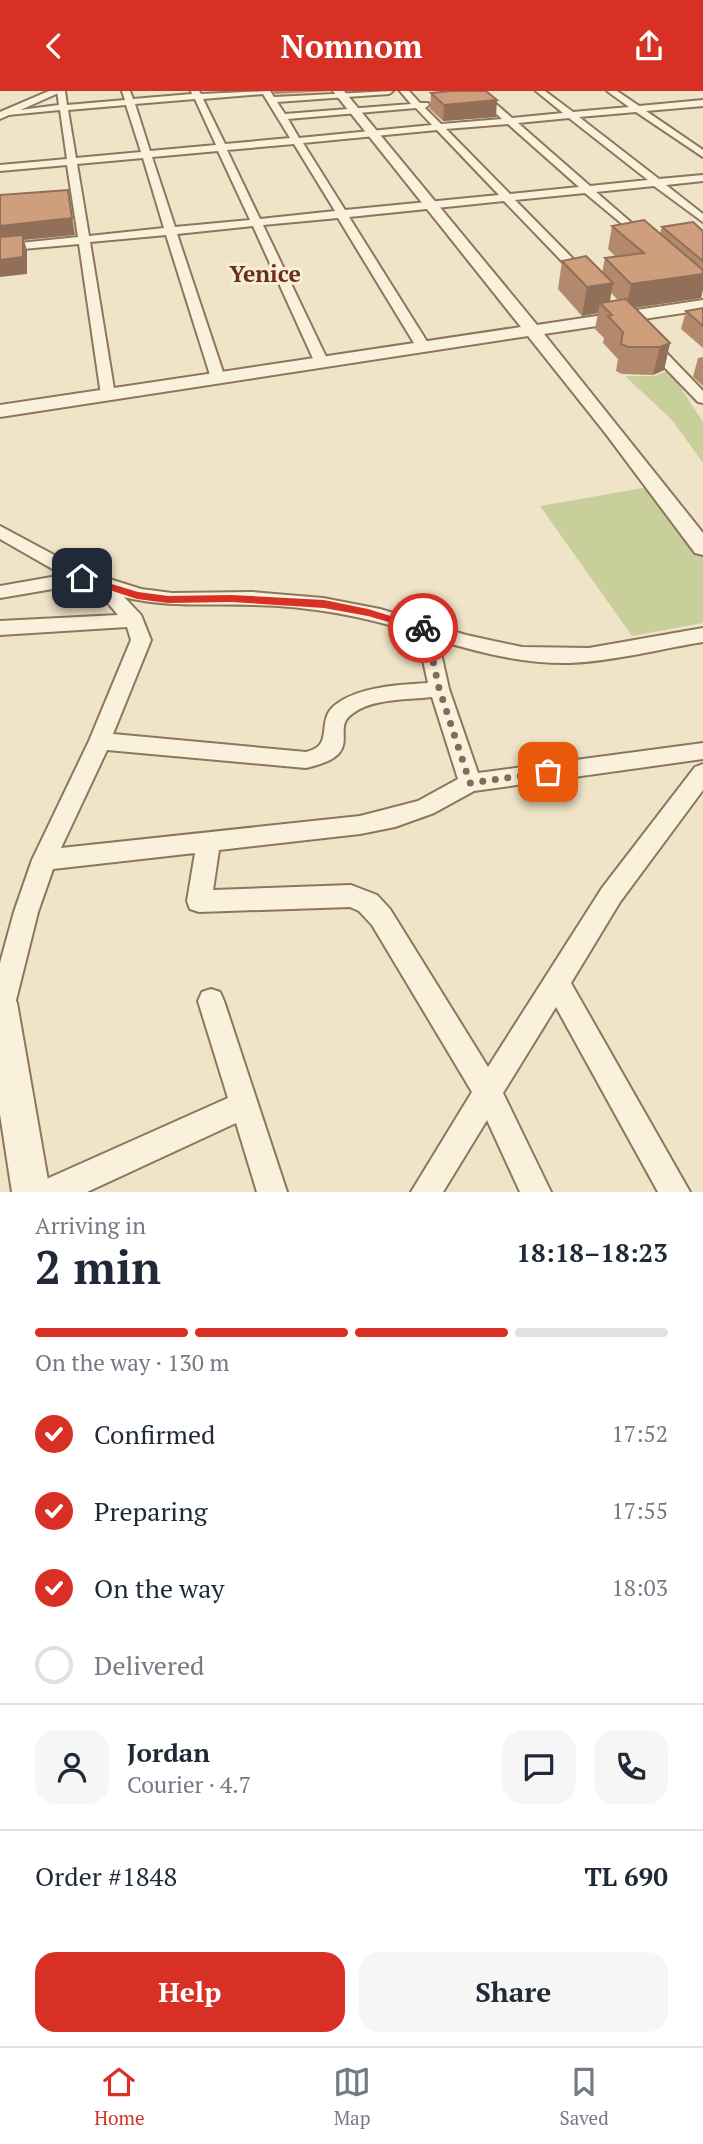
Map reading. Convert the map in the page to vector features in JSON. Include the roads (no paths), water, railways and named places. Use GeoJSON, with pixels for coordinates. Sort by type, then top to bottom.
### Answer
{"type":"FeatureCollection","features":[{"type":"Feature","properties":{"kind":"street"},"geometry":{"type":"LineString","coordinates":[[3,113],[48,91]]}},
{"type":"Feature","properties":{"kind":"street"},"geometry":{"type":"LineString","coordinates":[[3,113],[59,91],[108,395]]}},
{"type":"Feature","properties":{"kind":"street"},"geometry":{"type":"LineString","coordinates":[[273,102],[345,100],[389,91]]}},
{"type":"Feature","properties":{"kind":"street"},"geometry":{"type":"LineString","coordinates":[[540,91],[703,219]]}},
{"type":"Feature","properties":{"kind":"street"},"geometry":{"type":"LineString","coordinates":[[611,91],[703,154]]}},
{"type":"Feature","properties":{"kind":"street"},"geometry":{"type":"LineString","coordinates":[[679,91],[702,104]]}},
{"type":"Feature","properties":{"kind":"street"},"geometry":{"type":"LineString","coordinates":[[464,93],[478,96],[510,121],[651,246]]}},
{"type":"Feature","properties":{"kind":"street"},"geometry":{"type":"LineString","coordinates":[[3,113],[63,108],[128,97],[196,94],[273,102],[411,98],[434,100]]}},
{"type":"Feature","properties":{"kind":"street"},"geometry":{"type":"LineString","coordinates":[[196,94],[223,146],[323,363]]}},
{"type":"Feature","properties":{"kind":"street"},"geometry":{"type":"LineString","coordinates":[[128,97],[218,378]]}},
{"type":"Feature","properties":{"kind":"street"},"geometry":{"type":"LineString","coordinates":[[411,98],[594,288]]}},
{"type":"Feature","properties":{"kind":"street"},"geometry":{"type":"LineString","coordinates":[[345,100],[614,430],[703,548]]}},
{"type":"Feature","properties":{"kind":"street"},"geometry":{"type":"LineString","coordinates":[[273,102],[424,348]]}},
{"type":"Feature","properties":{"kind":"street"},"geometry":{"type":"LineString","coordinates":[[0,168],[702,104]]}},
{"type":"Feature","properties":{"kind":"street"},"geometry":{"type":"LineString","coordinates":[[0,248],[703,178]]}},
{"type":"Feature","properties":{"kind":"street"},"geometry":{"type":"LineString","coordinates":[[0,411],[424,348],[530,329],[628,322],[703,305]]}},
{"type":"Feature","properties":{"kind":"street"},"geometry":{"type":"LineString","coordinates":[[628,322],[703,399]]}},
{"type":"Feature","properties":{"kind":"street"},"geometry":{"type":"LineString","coordinates":[[0,531],[34,555],[93,582],[137,595],[168,599],[231,598],[324,604],[368,612],[479,643],[550,656],[582,655],[703,635]]}},
{"type":"Feature","properties":{"kind":"street"},"geometry":{"type":"LineString","coordinates":[[0,592],[93,582],[134,620],[141,640],[100,740],[44,860],[26,912],[1,1008]]}},
{"type":"Feature","properties":{"kind":"street"},"geometry":{"type":"LineString","coordinates":[[0,628],[134,620]]}},
{"type":"Feature","properties":{"kind":"street"},"geometry":{"type":"LineString","coordinates":[[426,629],[439,688],[470,783]]}},
{"type":"Feature","properties":{"kind":"street"},"geometry":{"type":"LineString","coordinates":[[100,740],[306,760],[324,756],[335,743],[333,726],[338,713],[350,705],[371,697],[439,688]]}},
{"type":"Feature","properties":{"kind":"street"},"geometry":{"type":"LineString","coordinates":[[44,860],[360,825],[395,818],[426,807],[470,783],[703,751]]}},
{"type":"Feature","properties":{"kind":"street"},"geometry":{"type":"LineString","coordinates":[[426,1192],[611,895],[700,786]]}},
{"type":"Feature","properties":{"kind":"street"},"geometry":{"type":"LineString","coordinates":[[209,841],[200,901],[351,896],[368,903],[382,917],[489,1094],[536,1192]]}},
{"type":"Feature","properties":{"kind":"street"},"geometry":{"type":"LineString","coordinates":[[557,984],[675,1192]]}},
{"type":"Feature","properties":{"kind":"street"},"geometry":{"type":"LineString","coordinates":[[211,1001],[272,1192]]}},
{"type":"Feature","properties":{"kind":"street"},"geometry":{"type":"LineString","coordinates":[[0,1003],[11,1139],[31,1192]]}},
{"type":"Feature","properties":{"kind":"street"},"geometry":{"type":"LineString","coordinates":[[53,1192],[244,1105]]}},
{"type":"Feature","properties":{"kind":"district","name":"Yenice"},"geometry":{"type":"Point","coordinates":[265,273]}}]}
